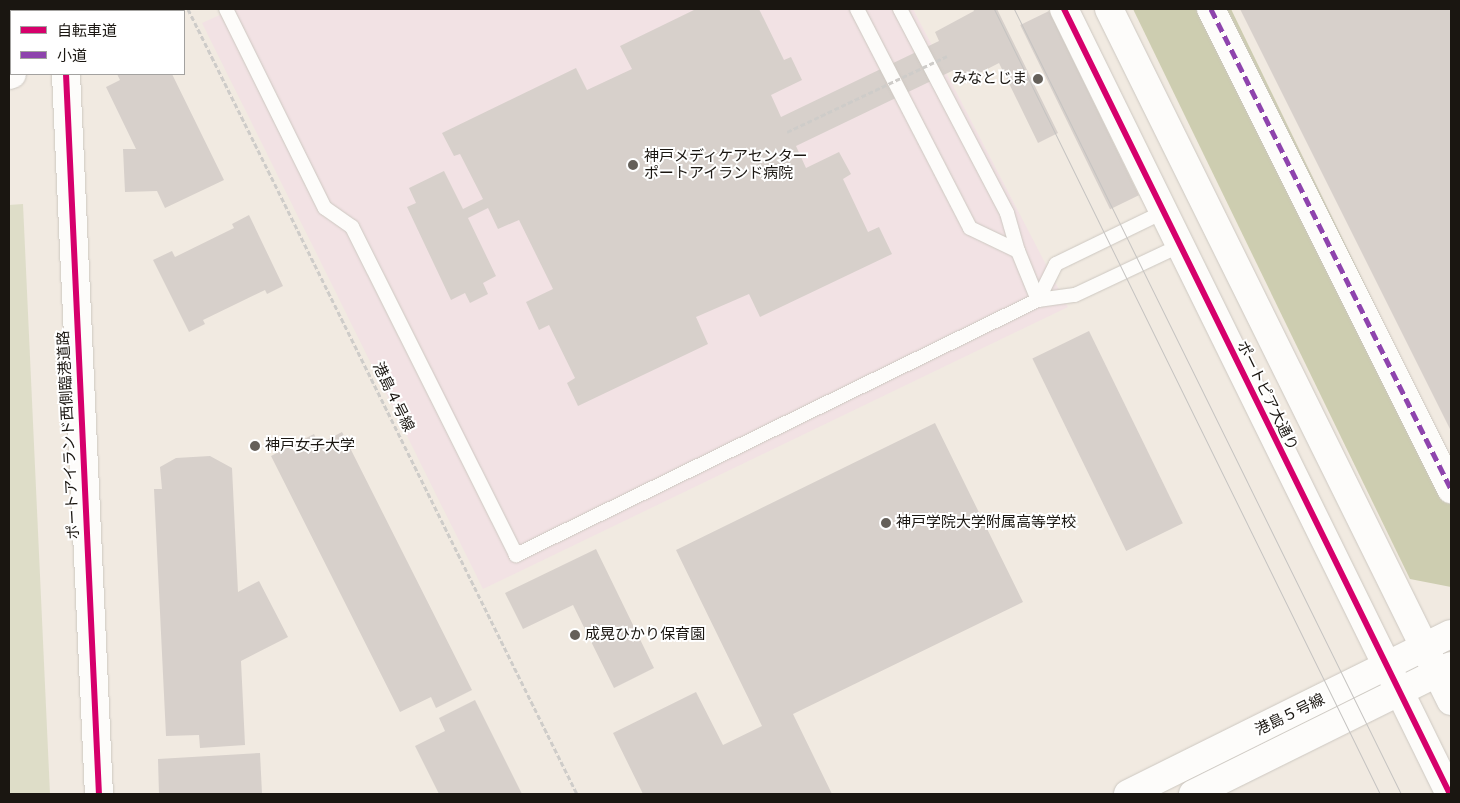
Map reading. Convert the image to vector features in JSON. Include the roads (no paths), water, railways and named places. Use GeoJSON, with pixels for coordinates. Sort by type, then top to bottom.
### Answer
{"type":"FeatureCollection","features":[{"type":"Feature","properties":{"kind":"street","name":"ポートピア大通り"},"geometry":{"type":"LineString","coordinates":[[1064,9],[1450,794]]}},
{"type":"Feature","properties":{"kind":"street","name":"ポートピア大通り"},"geometry":{"type":"LineString","coordinates":[[1110,9],[1425,647],[1444,669],[1451,701]]}},
{"type":"Feature","properties":{"kind":"street"},"geometry":{"type":"LineString","coordinates":[[1211,9],[1451,489]]}},
{"type":"Feature","properties":{"kind":"street","name":"ポートアイランド西側臨港道路"},"geometry":{"type":"LineString","coordinates":[[66,75],[100,794]]}},
{"type":"Feature","properties":{"kind":"street","name":"港島５号線"},"geometry":{"type":"LineString","coordinates":[[1128,794],[1451,634]]}},
{"type":"Feature","properties":{"kind":"street","name":"港島５号線"},"geometry":{"type":"LineString","coordinates":[[1193,794],[1444,669]]}},
{"type":"Feature","properties":{"kind":"lane"},"geometry":{"type":"LineString","coordinates":[[226,9],[325,208],[352,227],[516,555],[1038,300],[1075,295],[1179,246]]}},
{"type":"Feature","properties":{"kind":"lane"},"geometry":{"type":"LineString","coordinates":[[857,9],[970,228],[1018,251]]}},
{"type":"Feature","properties":{"kind":"lane"},"geometry":{"type":"LineString","coordinates":[[900,9],[1007,213],[1018,251],[1038,300]]}},
{"type":"Feature","properties":{"kind":"lane"},"geometry":{"type":"LineString","coordinates":[[1038,300],[1056,264],[1163,212]]}},
{"type":"Feature","properties":{"kind":"tram line"},"geometry":{"type":"LineString","coordinates":[[994,9],[1380,794]]}},
{"type":"Feature","properties":{"kind":"tram line"},"geometry":{"type":"LineString","coordinates":[[1014,9],[1401,794]]}},
{"type":"Feature","properties":{"kind":"place","name":"みなとじま"},"geometry":{"type":"Point","coordinates":[1038,79]}},
{"type":"Feature","properties":{"kind":"place","name":"神戸メディケアセンター ポートアイランド病院"},"geometry":{"type":"Point","coordinates":[633,165]}},
{"type":"Feature","properties":{"kind":"place","name":"神戸女子大学"},"geometry":{"type":"Point","coordinates":[255,446]}},
{"type":"Feature","properties":{"kind":"place","name":"神戸学院大学附属高等学校"},"geometry":{"type":"Point","coordinates":[886,523]}},
{"type":"Feature","properties":{"kind":"place","name":"成晃ひかり保育園"},"geometry":{"type":"Point","coordinates":[575,635]}}]}
